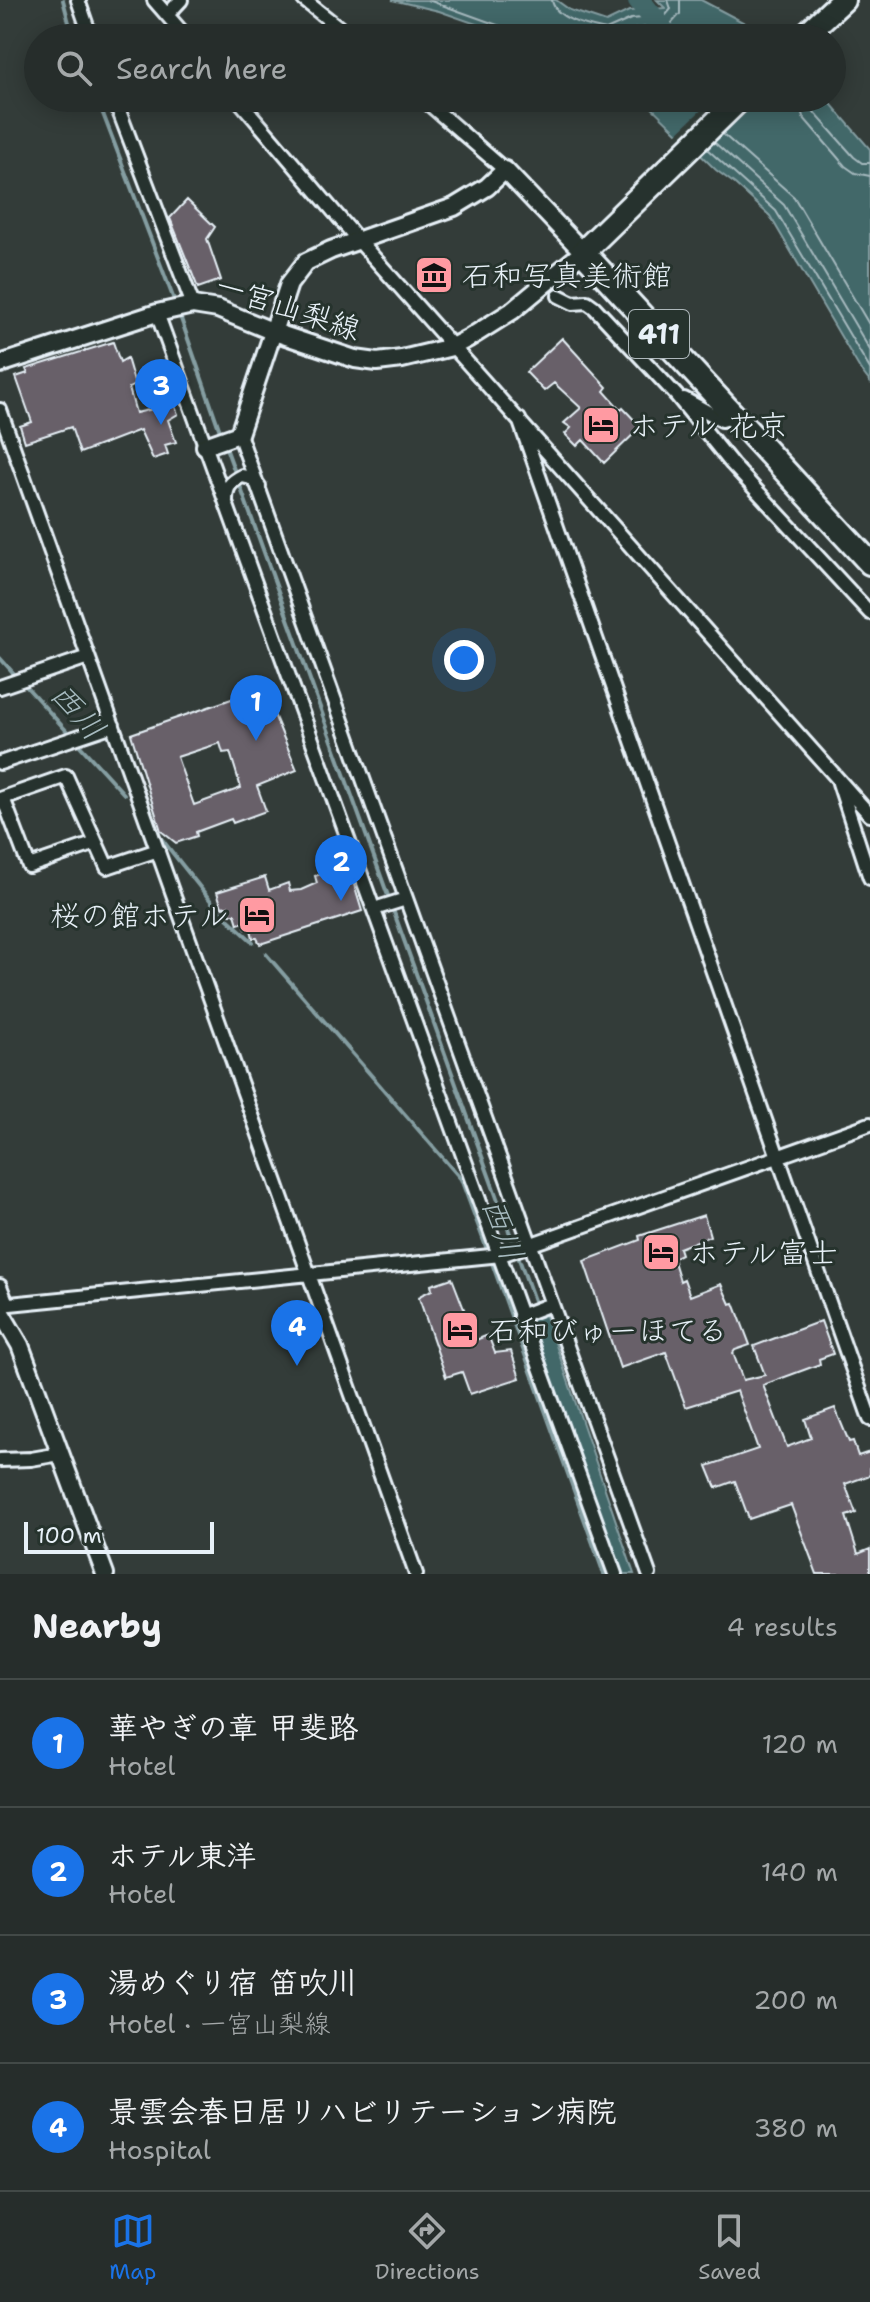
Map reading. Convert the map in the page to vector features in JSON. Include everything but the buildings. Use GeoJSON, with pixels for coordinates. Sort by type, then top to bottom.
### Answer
{"type":"FeatureCollection","features":[{"type":"Feature","properties":{"kind":"highway"},"geometry":{"type":"LineString","coordinates":[[816,24],[836,5]]}},
{"type":"Feature","properties":{"kind":"highway"},"geometry":{"type":"LineString","coordinates":[[591,244],[727,112]]}},
{"type":"Feature","properties":{"kind":"highway","name":"411"},"geometry":{"type":"LineString","coordinates":[[591,244],[736,416],[870,563]]}},
{"type":"Feature","properties":{"kind":"main road"},"geometry":{"type":"LineString","coordinates":[[222,440],[274,332],[289,284],[306,262],[331,250],[454,207],[487,187],[505,170],[591,244]]}},
{"type":"Feature","properties":{"kind":"main road","name":"一宮山梨線"},"geometry":{"type":"LineString","coordinates":[[174,309],[218,309],[274,332],[366,362],[402,359],[452,347],[512,311],[591,244]]}},
{"type":"Feature","properties":{"kind":"main road"},"geometry":{"type":"LineString","coordinates":[[0,364],[174,309]]}},
{"type":"Feature","properties":{"kind":"main road"},"geometry":{"type":"LineString","coordinates":[[2,1307],[20,1345],[105,1574]]}},
{"type":"Feature","properties":{"kind":"street"},"geometry":{"type":"LineString","coordinates":[[78,0],[86,24]]}},
{"type":"Feature","properties":{"kind":"street"},"geometry":{"type":"LineString","coordinates":[[154,0],[175,24]]}},
{"type":"Feature","properties":{"kind":"street"},"geometry":{"type":"LineString","coordinates":[[167,15],[181,0]]}},
{"type":"Feature","properties":{"kind":"street"},"geometry":{"type":"LineString","coordinates":[[304,0],[334,24]]}},
{"type":"Feature","properties":{"kind":"street"},"geometry":{"type":"LineString","coordinates":[[118,112],[174,309],[222,440],[226,505],[523,1314],[615,1574]]}},
{"type":"Feature","properties":{"kind":"street"},"geometry":{"type":"LineString","coordinates":[[249,112],[452,347],[870,815]]}},
{"type":"Feature","properties":{"kind":"street"},"geometry":{"type":"LineString","coordinates":[[438,112],[505,170]]}},
{"type":"Feature","properties":{"kind":"street"},"geometry":{"type":"LineString","coordinates":[[559,296],[573,303],[587,302],[594,307],[677,396],[732,464],[870,613]]}},
{"type":"Feature","properties":{"kind":"street"},"geometry":{"type":"LineString","coordinates":[[677,396],[722,420],[736,416]]}},
{"type":"Feature","properties":{"kind":"street"},"geometry":{"type":"LineString","coordinates":[[0,410],[416,1574]]}},
{"type":"Feature","properties":{"kind":"street"},"geometry":{"type":"LineString","coordinates":[[519,419],[870,1419]]}},
{"type":"Feature","properties":{"kind":"street"},"geometry":{"type":"LineString","coordinates":[[222,440],[260,487],[547,1305],[649,1574]]}},
{"type":"Feature","properties":{"kind":"street"},"geometry":{"type":"LineString","coordinates":[[226,505],[226,490],[242,476],[251,478],[260,487]]}},
{"type":"Feature","properties":{"kind":"street"},"geometry":{"type":"LineString","coordinates":[[0,687],[88,657]]}},
{"type":"Feature","properties":{"kind":"street"},"geometry":{"type":"LineString","coordinates":[[0,763],[113,725]]}},
{"type":"Feature","properties":{"kind":"street"},"geometry":{"type":"LineString","coordinates":[[96,843],[29,866],[2,799],[66,776],[107,867],[158,850]]}},
{"type":"Feature","properties":{"kind":"street"},"geometry":{"type":"LineString","coordinates":[[838,780],[870,878]]}},
{"type":"Feature","properties":{"kind":"street"},"geometry":{"type":"LineString","coordinates":[[374,909],[406,899]]}},
{"type":"Feature","properties":{"kind":"street"},"geometry":{"type":"LineString","coordinates":[[0,1286],[2,1307],[500,1254],[870,1124]]}},
{"type":"Feature","properties":{"kind":"street"},"geometry":{"type":"LineString","coordinates":[[523,1314],[547,1305]]}},
{"type":"Feature","properties":{"kind":"street"},"geometry":{"type":"LineString","coordinates":[[0,1460],[60,1454]]}},
{"type":"Feature","properties":{"kind":"water"},"geometry":{"type":"Polygon","coordinates":[[[392,0],[556,0],[570,10],[606,22],[629,11],[665,8],[657,0],[701,0],[746,24],[476,24],[392,0]]]}},
{"type":"Feature","properties":{"kind":"water"},"geometry":{"type":"Polygon","coordinates":[[[656,112],[838,112],[870,149],[870,382],[770,216],[716,170],[656,112]]]}},
{"type":"Feature","properties":{"kind":"water"},"geometry":{"type":"Polygon","coordinates":[[[544,1310],[634,1574],[619,1574],[528,1316],[544,1310]]]}},
{"type":"Feature","properties":{"kind":"pier"},"geometry":{"type":"Polygon","coordinates":[[[699,112],[747,112],[698,157],[676,134],[699,112]]]}},
{"type":"Feature","properties":{"kind":"waterway"},"geometry":{"type":"LineString","coordinates":[[63,0],[69,24]]}},
{"type":"Feature","properties":{"kind":"waterway"},"geometry":{"type":"LineString","coordinates":[[639,0],[658,24]]}},
{"type":"Feature","properties":{"kind":"waterway"},"geometry":{"type":"LineString","coordinates":[[102,112],[176,305]]}},
{"type":"Feature","properties":{"kind":"waterway"},"geometry":{"type":"LineString","coordinates":[[179,313],[222,437]]}},
{"type":"Feature","properties":{"kind":"waterway"},"geometry":{"type":"LineString","coordinates":[[225,445],[236,475]]}},
{"type":"Feature","properties":{"kind":"waterway"},"geometry":{"type":"LineString","coordinates":[[239,483],[536,1306]]}},
{"type":"Feature","properties":{"kind":"waterway","name":"西川"},"geometry":{"type":"LineString","coordinates":[[0,658],[17,677]]}},
{"type":"Feature","properties":{"kind":"waterway","name":"西川"},"geometry":{"type":"LineString","coordinates":[[23,683],[124,794]]}},
{"type":"Feature","properties":{"kind":"waterway","name":"西川"},"geometry":{"type":"LineString","coordinates":[[156,832],[218,910],[253,942]]}},
{"type":"Feature","properties":{"kind":"waterway","name":"西川"},"geometry":{"type":"LineString","coordinates":[[266,954],[461,1179],[488,1252]]}},
{"type":"Feature","properties":{"kind":"waterway","name":"西川"},"geometry":{"type":"LineString","coordinates":[[491,1260],[604,1574]]}},
{"type":"Feature","properties":{"kind":"place","name":"石和写真美術館"},"geometry":{"type":"Point","coordinates":[434,275]}},
{"type":"Feature","properties":{"kind":"place","name":"湯めぐり宿 笛吹川"},"geometry":{"type":"Point","coordinates":[161,425]}},
{"type":"Feature","properties":{"kind":"place","name":"ホテル 花京"},"geometry":{"type":"Point","coordinates":[601,425]}},
{"type":"Feature","properties":{"kind":"place","name":"華やぎの章 甲斐路"},"geometry":{"type":"Point","coordinates":[256,741]}},
{"type":"Feature","properties":{"kind":"place","name":"ホテル東洋"},"geometry":{"type":"Point","coordinates":[341,901]}},
{"type":"Feature","properties":{"kind":"place","name":"桜の館ホテル"},"geometry":{"type":"Point","coordinates":[257,915]}},
{"type":"Feature","properties":{"kind":"place","name":"ホテル富士"},"geometry":{"type":"Point","coordinates":[661,1252]}},
{"type":"Feature","properties":{"kind":"place","name":"石和びゅーほてる"},"geometry":{"type":"Point","coordinates":[460,1330]}},
{"type":"Feature","properties":{"kind":"place","name":"景雲会春日居リハビリテーション病院"},"geometry":{"type":"Point","coordinates":[297,1366]}}]}
